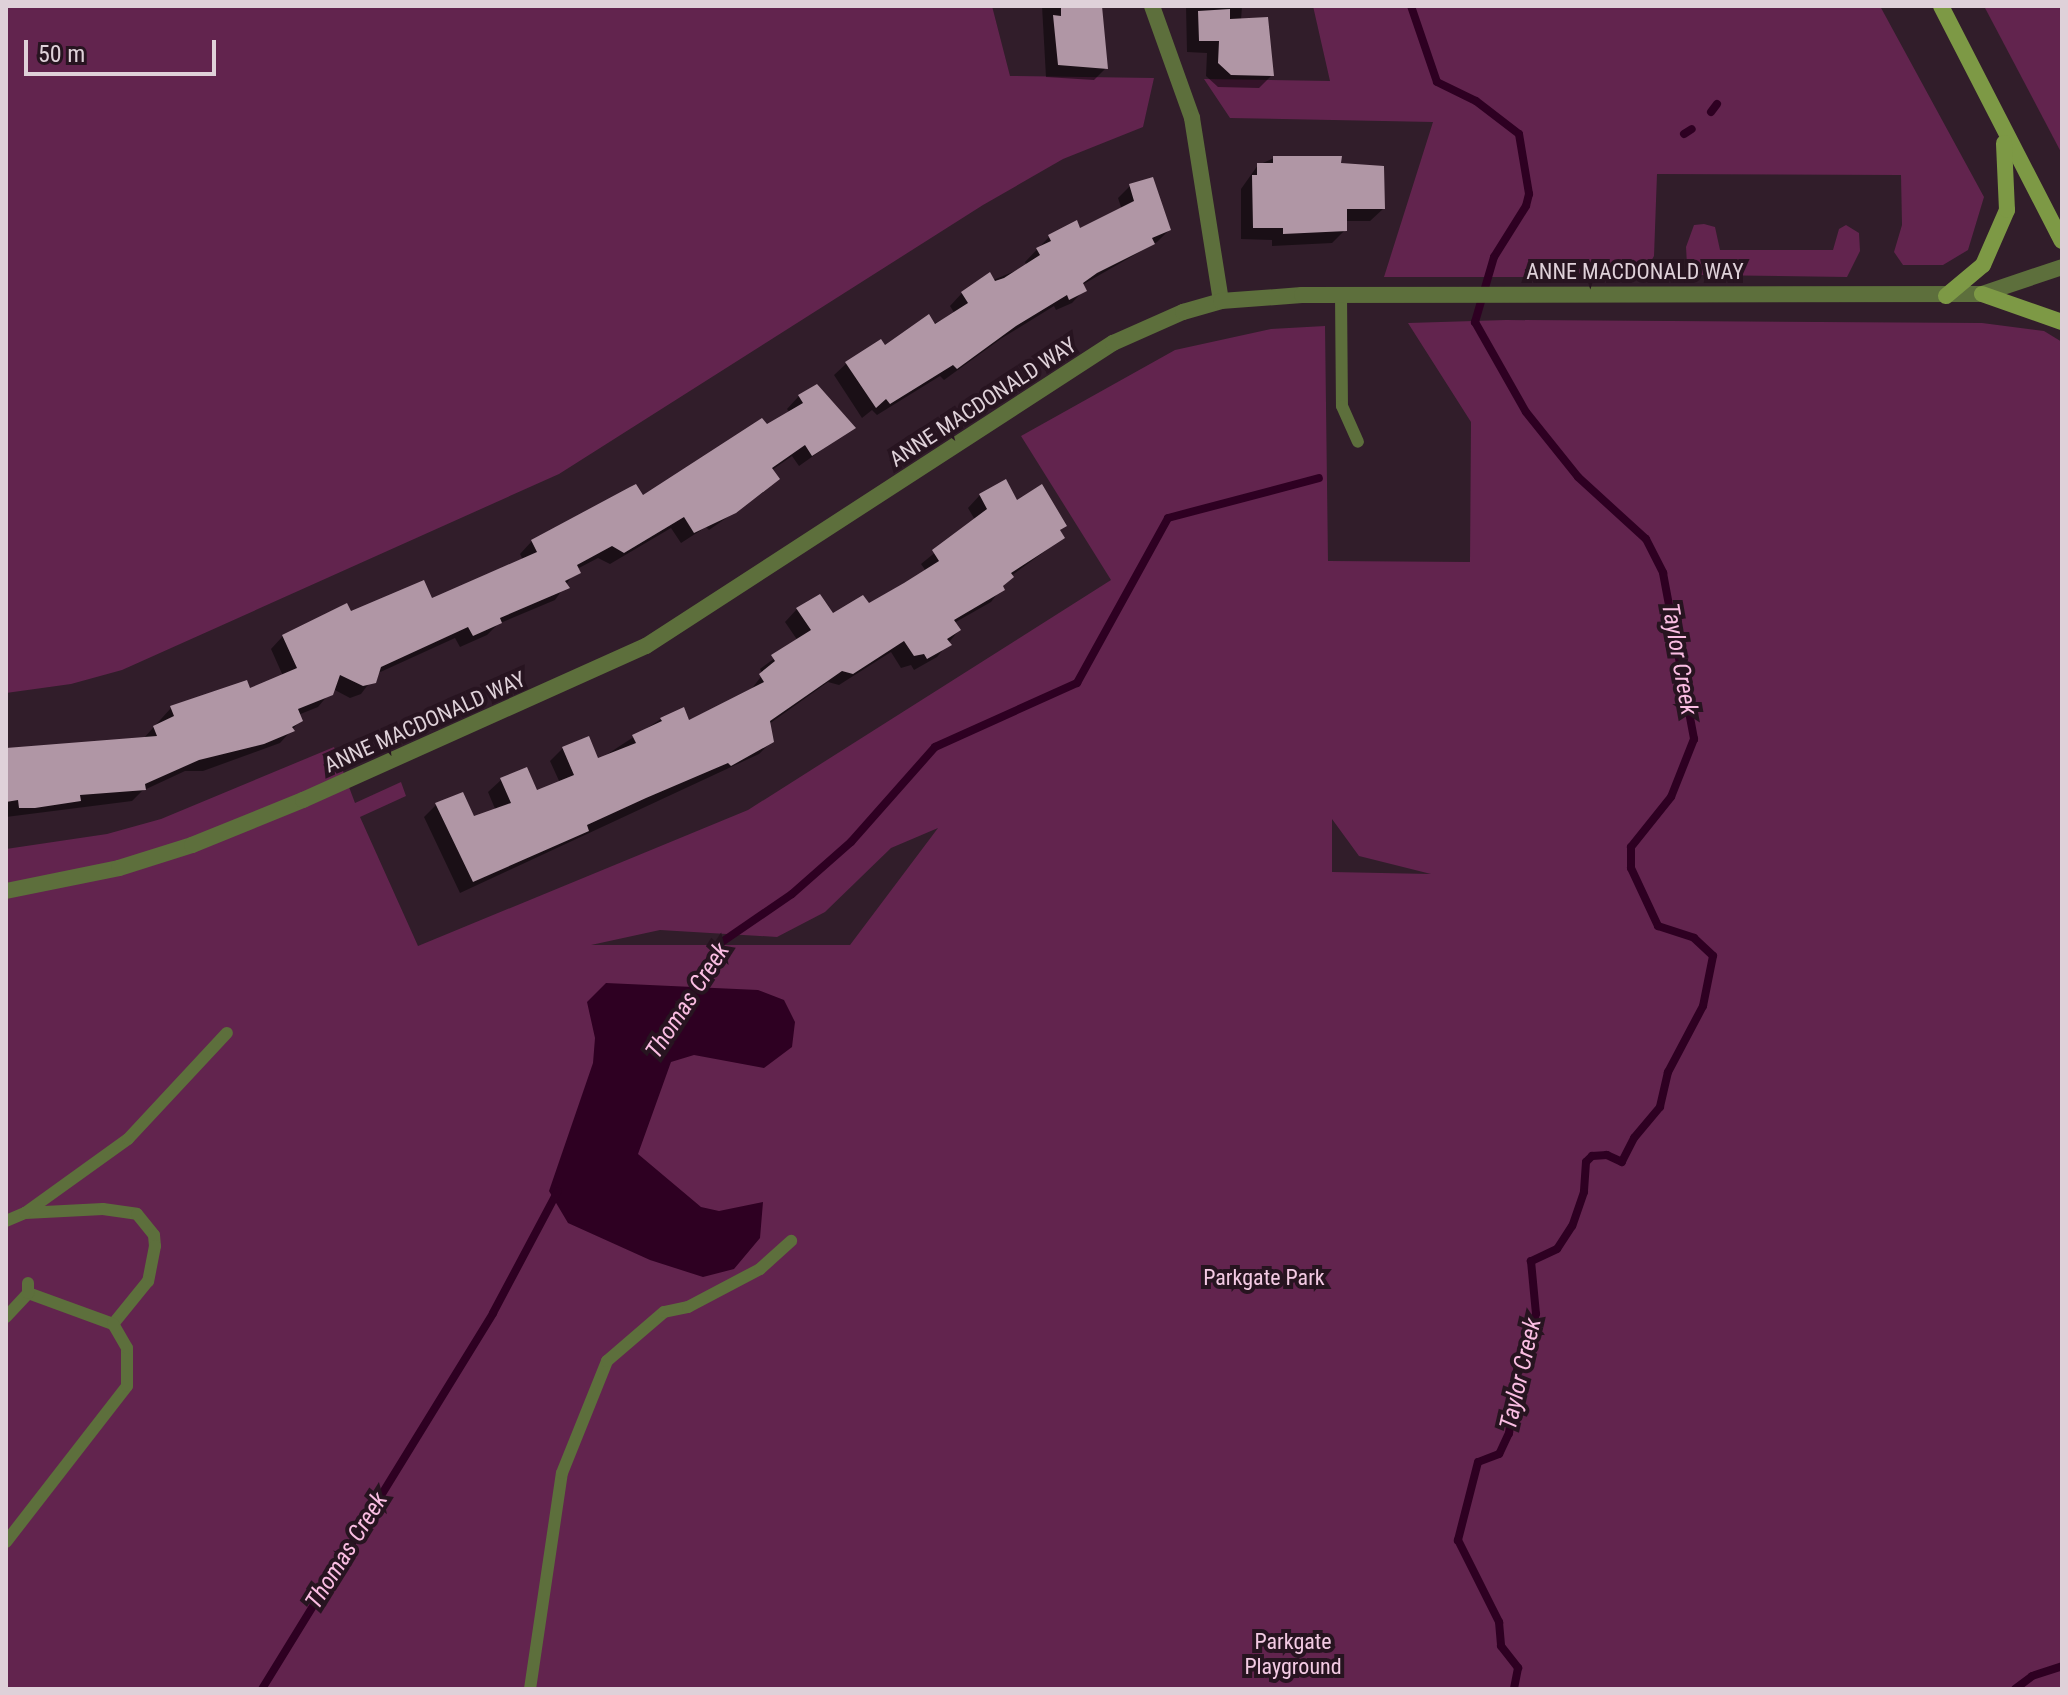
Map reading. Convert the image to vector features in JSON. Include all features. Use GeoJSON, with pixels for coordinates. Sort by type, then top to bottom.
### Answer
{"type":"FeatureCollection","features":[{"type":"Feature","properties":{"kind":"street"},"geometry":{"type":"LineString","coordinates":[[1152,6],[1192,118],[1221,301]]}},
{"type":"Feature","properties":{"kind":"street"},"geometry":{"type":"LineString","coordinates":[[1941,6],[2003,133],[2062,241]]}},
{"type":"Feature","properties":{"kind":"street"},"geometry":{"type":"LineString","coordinates":[[1946,296],[1971,280],[1983,265],[2007,210],[2003,133]]}},
{"type":"Feature","properties":{"kind":"street","name":"ANNE MACDONALD WAY"},"geometry":{"type":"LineString","coordinates":[[6,891],[119,868],[192,845],[646,646],[1113,343],[1149,324],[1221,301],[1431,293],[1946,296],[1982,294],[2062,267]]}},
{"type":"Feature","properties":{"kind":"street"},"geometry":{"type":"LineString","coordinates":[[1982,294],[2062,322]]}},
{"type":"Feature","properties":{"kind":"lane"},"geometry":{"type":"LineString","coordinates":[[1341,295],[1342,406],[1358,442]]}},
{"type":"Feature","properties":{"kind":"lane"},"geometry":{"type":"LineString","coordinates":[[6,1221],[25,1213],[128,1139],[227,1033]]}},
{"type":"Feature","properties":{"kind":"lane"},"geometry":{"type":"LineString","coordinates":[[25,1213],[103,1209],[137,1214],[146,1223],[154,1235],[153,1269],[113,1324]]}},
{"type":"Feature","properties":{"kind":"lane"},"geometry":{"type":"LineString","coordinates":[[530,1689],[562,1473],[607,1361],[664,1312],[688,1307],[760,1269],[791,1241]]}},
{"type":"Feature","properties":{"kind":"lane"},"geometry":{"type":"LineString","coordinates":[[6,1317],[28,1288],[113,1324],[127,1348],[127,1386],[6,1542]]}},
{"type":"Feature","properties":{"kind":"green space"},"geometry":{"type":"Polygon","coordinates":[[[6,6],[992,6],[1010,76],[1154,78],[1143,127],[1063,159],[983,205],[559,474],[122,670],[71,684],[6,693],[6,6]]]}},
{"type":"Feature","properties":{"kind":"green space"},"geometry":{"type":"Polygon","coordinates":[[[1313,6],[1880,6],[1984,197],[1968,250],[1943,265],[1903,265],[1894,252],[1902,225],[1901,175],[1657,174],[1654,256],[1642,277],[1384,277],[1433,122],[1230,118],[1204,79],[1330,81],[1313,6]]]}},
{"type":"Feature","properties":{"kind":"green space"},"geometry":{"type":"Polygon","coordinates":[[[1984,6],[2062,6],[2062,154],[1984,6]]]}},
{"type":"Feature","properties":{"kind":"green space"},"geometry":{"type":"Polygon","coordinates":[[[1694,225],[1715,227],[1720,250],[1833,250],[1839,229],[1846,225],[1859,233],[1860,251],[1847,277],[1699,275],[1687,265],[1686,247],[1694,225]]]}},
{"type":"Feature","properties":{"kind":"green space"},"geometry":{"type":"Polygon","coordinates":[[[1506,320],[1982,323],[2044,331],[2062,342],[2062,1689],[6,1689],[6,849],[107,834],[161,819],[334,747],[355,803],[401,782],[406,796],[360,817],[418,946],[748,810],[1111,580],[1021,436],[1175,350],[1271,329],[1325,326],[1328,561],[1470,562],[1471,422],[1408,323],[1506,320]],[[1332,819],[1332,872],[1431,874],[1359,856],[1332,819]],[[938,828],[891,848],[825,912],[777,937],[660,930],[591,945],[850,945],[938,828]]]}},
{"type":"Feature","properties":{"kind":"water"},"geometry":{"type":"Polygon","coordinates":[[[606,983],[758,990],[784,1000],[795,1022],[792,1047],[764,1068],[694,1055],[671,1062],[638,1154],[701,1207],[719,1211],[763,1202],[760,1238],[734,1269],[703,1277],[650,1260],[568,1223],[549,1191],[593,1063],[595,1038],[587,1002],[606,983]]]}},
{"type":"Feature","properties":{"kind":"building"},"geometry":{"type":"Polygon","coordinates":[[[1061,6],[1102,6],[1108,69],[1058,65],[1053,15],[1061,16],[1061,6]]]}},
{"type":"Feature","properties":{"kind":"building"},"geometry":{"type":"Polygon","coordinates":[[[1230,9],[1230,19],[1268,17],[1274,76],[1231,75],[1218,63],[1219,41],[1199,41],[1198,11],[1230,9]]]}},
{"type":"Feature","properties":{"kind":"building"},"geometry":{"type":"Polygon","coordinates":[[[1273,156],[1342,156],[1341,163],[1384,166],[1385,209],[1347,209],[1347,231],[1283,234],[1283,228],[1253,228],[1252,175],[1257,175],[1257,163],[1273,163],[1273,156]]]}},
{"type":"Feature","properties":{"kind":"building"},"geometry":{"type":"Polygon","coordinates":[[[1153,177],[1171,230],[1152,238],[1155,244],[1097,273],[1083,283],[1087,291],[1069,300],[1067,295],[1016,326],[957,369],[953,365],[890,404],[886,399],[876,408],[845,362],[881,339],[885,345],[929,314],[935,324],[968,303],[961,292],[990,272],[995,281],[1004,278],[1040,255],[1036,248],[1051,241],[1048,235],[1077,220],[1080,228],[1134,201],[1129,184],[1153,177]]]}},
{"type":"Feature","properties":{"kind":"building"},"geometry":{"type":"Polygon","coordinates":[[[817,384],[856,428],[812,456],[805,445],[772,468],[780,479],[736,513],[694,533],[684,517],[624,553],[612,546],[577,565],[581,573],[565,581],[570,588],[500,618],[502,623],[473,636],[468,627],[381,667],[376,683],[363,686],[340,675],[333,695],[298,709],[303,721],[292,727],[295,731],[264,744],[199,760],[145,784],[146,790],[80,795],[81,801],[35,808],[19,808],[18,800],[6,802],[6,748],[157,736],[153,726],[174,716],[170,706],[247,680],[250,688],[297,668],[282,635],[347,603],[351,611],[424,580],[432,598],[537,552],[531,540],[636,484],[643,495],[762,418],[767,424],[803,403],[798,395],[817,384]]]}},
{"type":"Feature","properties":{"kind":"building"},"geometry":{"type":"Polygon","coordinates":[[[1006,479],[1017,500],[1042,484],[1067,526],[1060,530],[1065,538],[1011,573],[1014,577],[1003,586],[1005,590],[954,620],[961,630],[947,639],[952,645],[927,659],[924,654],[914,656],[904,641],[853,674],[842,671],[770,721],[774,742],[731,766],[728,763],[646,798],[587,825],[589,831],[473,882],[435,803],[463,792],[474,816],[511,803],[500,778],[527,767],[537,790],[574,775],[562,747],[589,736],[598,758],[636,743],[632,735],[684,707],[689,720],[764,682],[759,674],[775,661],[771,655],[811,630],[796,608],[820,594],[833,613],[863,595],[869,603],[904,583],[939,561],[932,550],[987,509],[979,494],[1006,479]]]}},
{"type":"Feature","properties":{"kind":"waterway","name":"Taylor Creek"},"geometry":{"type":"LineString","coordinates":[[1411,6],[1437,82],[1476,101],[1519,134],[1529,194],[1526,206],[1494,257],[1475,322],[1526,412],[1578,477],[1646,539],[1663,573],[1694,739],[1671,797],[1631,847],[1631,868],[1658,926],[1694,938],[1713,956],[1703,1006],[1668,1072],[1660,1107],[1634,1138],[1622,1162],[1607,1155],[1592,1156],[1586,1162],[1584,1192],[1572,1226],[1557,1249],[1531,1261],[1536,1314],[1518,1364],[1509,1433],[1499,1454],[1478,1462],[1458,1540],[1499,1622],[1501,1646],[1518,1668],[1514,1689]]}},
{"type":"Feature","properties":{"kind":"waterway"},"geometry":{"type":"LineString","coordinates":[[1711,112],[1717,104]]}},
{"type":"Feature","properties":{"kind":"waterway"},"geometry":{"type":"LineString","coordinates":[[1684,134],[1692,129]]}},
{"type":"Feature","properties":{"kind":"waterway","name":"Thomas Creek"},"geometry":{"type":"LineString","coordinates":[[690,993],[719,944],[792,894],[851,842],[935,747],[1077,683],[1168,518],[1319,478]]}},
{"type":"Feature","properties":{"kind":"waterway","name":"Thomas Creek"},"geometry":{"type":"LineString","coordinates":[[262,1689],[493,1313],[558,1191]]}},
{"type":"Feature","properties":{"kind":"waterway"},"geometry":{"type":"LineString","coordinates":[[2015,1689],[2032,1676],[2062,1666]]}},
{"type":"Feature","properties":{"kind":"park label","name":"Parkgate Park"},"geometry":{"type":"Point","coordinates":[1264,1278]}},
{"type":"Feature","properties":{"kind":"park label","name":"Parkgate Playground"},"geometry":{"type":"Point","coordinates":[1293,1654]}}]}
